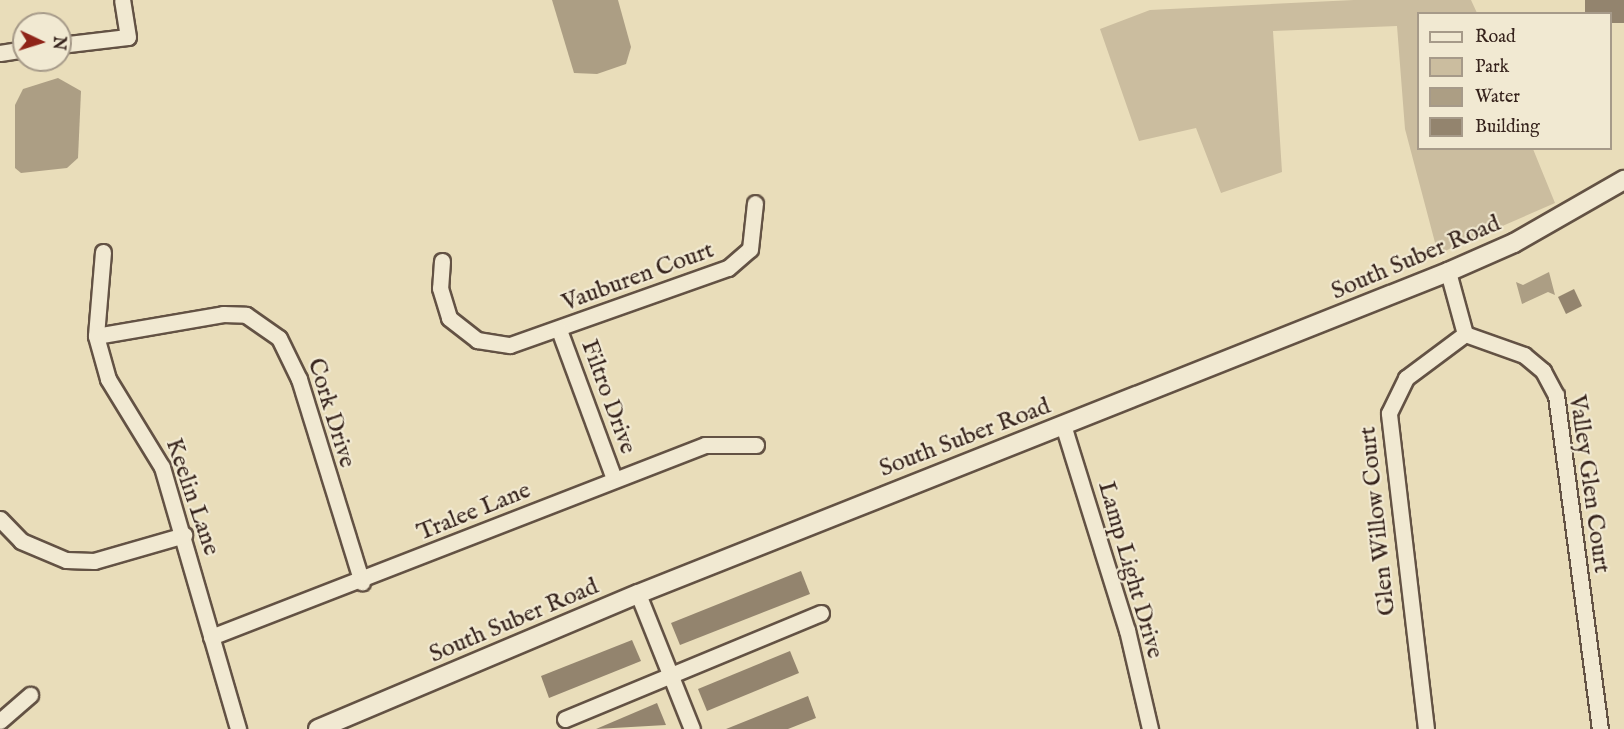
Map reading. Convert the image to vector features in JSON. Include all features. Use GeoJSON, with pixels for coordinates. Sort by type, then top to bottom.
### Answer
{"type":"FeatureCollection","features":[{"type":"Feature","properties":{"kind":"street"},"geometry":{"type":"LineString","coordinates":[[72,44],[128,37],[122,0]]}},
{"type":"Feature","properties":{"kind":"street","name":"South Suber Road"},"geometry":{"type":"LineString","coordinates":[[318,729],[638,594],[1448,272],[1514,243],[1624,180]]}},
{"type":"Feature","properties":{"kind":"street","name":"Vauburen Court"},"geometry":{"type":"LineString","coordinates":[[442,261],[442,304],[464,333],[501,346],[560,330],[741,260],[755,235],[755,203]]}},
{"type":"Feature","properties":{"kind":"street","name":"Keelin Lane"},"geometry":{"type":"LineString","coordinates":[[103,252],[96,336],[108,379],[162,467],[184,535],[238,729]]}},
{"type":"Feature","properties":{"kind":"street"},"geometry":{"type":"LineString","coordinates":[[1448,272],[1465,334]]}},
{"type":"Feature","properties":{"kind":"street","name":"Cork Drive"},"geometry":{"type":"LineString","coordinates":[[96,336],[223,314],[246,315],[279,338],[299,379],[362,582]]}},
{"type":"Feature","properties":{"kind":"street","name":"Filtro Drive"},"geometry":{"type":"LineString","coordinates":[[560,330],[614,479]]}},
{"type":"Feature","properties":{"kind":"street","name":"Glen Willow Court"},"geometry":{"type":"LineString","coordinates":[[1426,729],[1389,414],[1406,378],[1465,334]]}},
{"type":"Feature","properties":{"kind":"street","name":"Valley Glen Court"},"geometry":{"type":"LineString","coordinates":[[1465,334],[1524,355],[1543,371],[1556,395],[1600,729]]}},
{"type":"Feature","properties":{"kind":"street","name":"Lamp Light Drive"},"geometry":{"type":"LineString","coordinates":[[1063,425],[1119,602],[1150,729]]}},
{"type":"Feature","properties":{"kind":"street","name":"Tralee Lane"},"geometry":{"type":"LineString","coordinates":[[211,637],[362,582],[614,479],[705,445],[756,445]]}},
{"type":"Feature","properties":{"kind":"street"},"geometry":{"type":"LineString","coordinates":[[0,519],[21,541],[66,560],[104,559],[184,535]]}},
{"type":"Feature","properties":{"kind":"street"},"geometry":{"type":"LineString","coordinates":[[638,594],[692,729]]}},
{"type":"Feature","properties":{"kind":"street"},"geometry":{"type":"LineString","coordinates":[[565,719],[821,613]]}},
{"type":"Feature","properties":{"kind":"street"},"geometry":{"type":"LineString","coordinates":[[0,721],[30,695]]}},
{"type":"Feature","properties":{"kind":"green space"},"geometry":{"type":"Polygon","coordinates":[[[1354,0],[1471,0],[1477,12],[1417,12],[1417,150],[1533,150],[1555,203],[1438,254],[1405,129],[1397,26],[1273,31],[1282,172],[1221,193],[1196,128],[1139,141],[1100,29],[1150,10],[1354,0]]]}},
{"type":"Feature","properties":{"kind":"water"},"geometry":{"type":"Polygon","coordinates":[[[552,0],[618,0],[631,47],[626,64],[597,74],[574,73],[552,0]]]}},
{"type":"Feature","properties":{"kind":"water"},"geometry":{"type":"Polygon","coordinates":[[[58,78],[81,91],[78,158],[67,168],[21,173],[15,168],[15,105],[23,89],[58,78]]]}},
{"type":"Feature","properties":{"kind":"water"},"geometry":{"type":"Polygon","coordinates":[[[1549,272],[1555,295],[1548,292],[1522,304],[1516,282],[1523,285],[1549,272]]]}},
{"type":"Feature","properties":{"kind":"building"},"geometry":{"type":"Polygon","coordinates":[[[1585,0],[1624,0],[1624,23],[1612,23],[1612,12],[1585,12],[1585,0]]]}},
{"type":"Feature","properties":{"kind":"building"},"geometry":{"type":"Polygon","coordinates":[[[1574,289],[1582,306],[1566,314],[1558,297],[1574,289]]]}},
{"type":"Feature","properties":{"kind":"building"},"geometry":{"type":"Polygon","coordinates":[[[801,571],[810,594],[680,645],[671,623],[801,571]]]}},
{"type":"Feature","properties":{"kind":"building"},"geometry":{"type":"Polygon","coordinates":[[[632,640],[641,661],[549,698],[541,676],[632,640]]]}},
{"type":"Feature","properties":{"kind":"building"},"geometry":{"type":"Polygon","coordinates":[[[790,651],[799,673],[707,711],[698,689],[790,651]]]}},
{"type":"Feature","properties":{"kind":"building"},"geometry":{"type":"Polygon","coordinates":[[[808,696],[816,718],[788,729],[726,729],[808,696]]]}},
{"type":"Feature","properties":{"kind":"building"},"geometry":{"type":"Polygon","coordinates":[[[657,703],[666,725],[596,729],[657,703]]]}}]}
